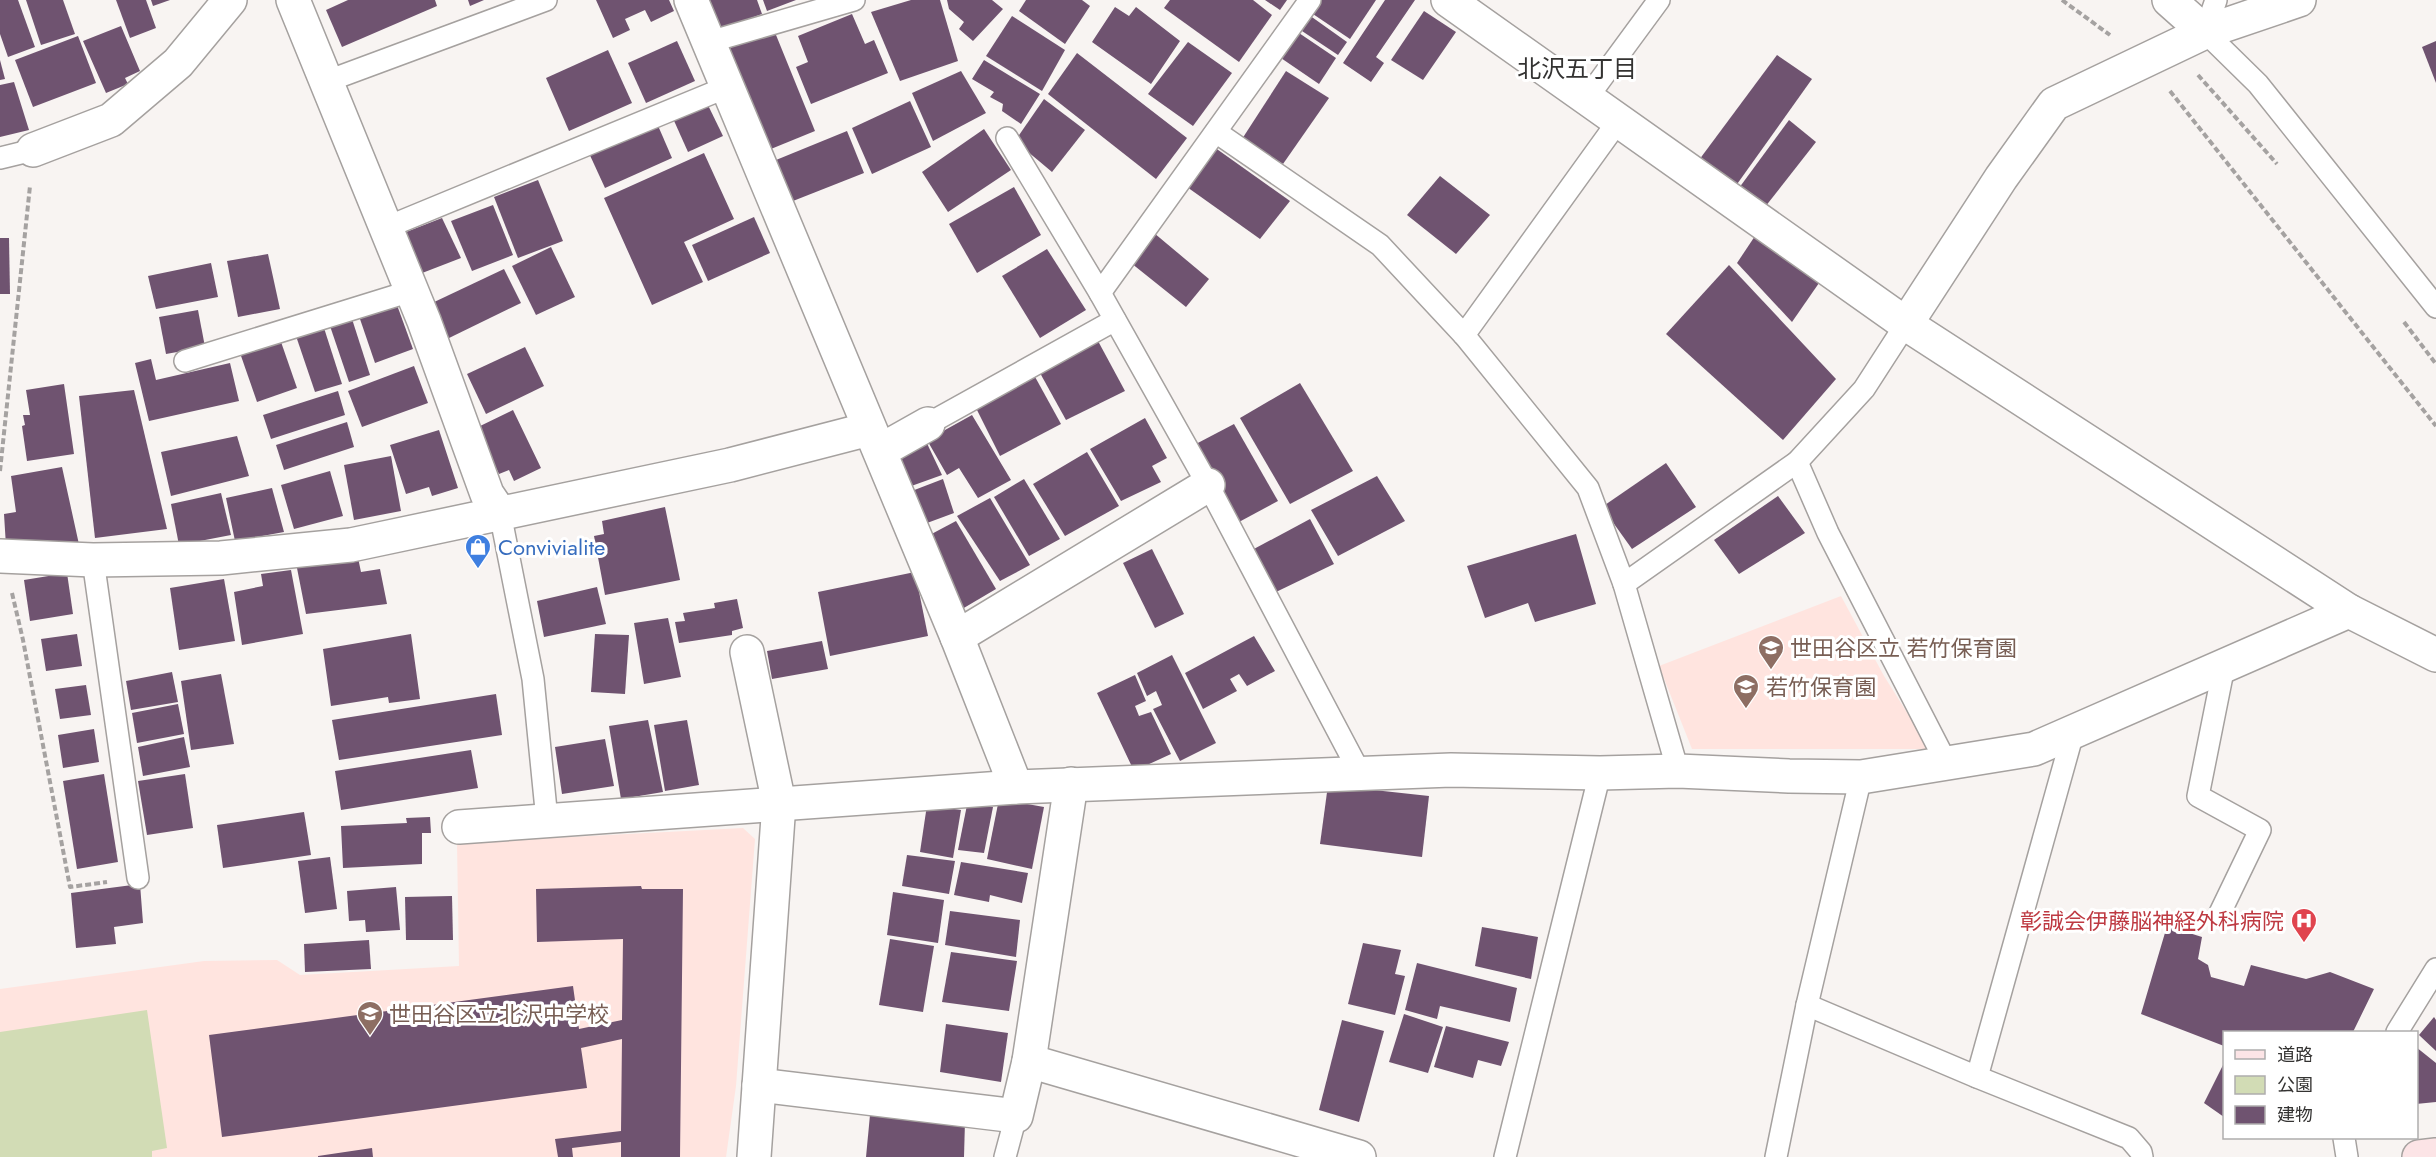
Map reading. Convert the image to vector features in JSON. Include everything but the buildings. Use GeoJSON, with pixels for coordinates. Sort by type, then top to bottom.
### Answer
{"type":"FeatureCollection","features":[{"type":"Feature","properties":{"kind":"main road"},"geometry":{"type":"LineString","coordinates":[[2419,1157],[2436,1155]]}},
{"type":"Feature","properties":{"kind":"street"},"geometry":{"type":"LineString","coordinates":[[33,150],[111,120],[178,63],[230,0]]}},
{"type":"Feature","properties":{"kind":"street"},"geometry":{"type":"LineString","coordinates":[[293,0],[411,291],[487,495],[500,513]]}},
{"type":"Feature","properties":{"kind":"street"},"geometry":{"type":"LineString","coordinates":[[691,0],[957,637],[1016,787]]}},
{"type":"Feature","properties":{"kind":"street"},"geometry":{"type":"LineString","coordinates":[[1448,0],[1906,324],[2349,611],[2436,656]]}},
{"type":"Feature","properties":{"kind":"street"},"geometry":{"type":"LineString","coordinates":[[2169,0],[2205,32]]}},
{"type":"Feature","properties":{"kind":"street"},"geometry":{"type":"LineString","coordinates":[[1906,324],[1988,197],[2054,104],[2205,32],[2299,0]]}},
{"type":"Feature","properties":{"kind":"street"},"geometry":{"type":"LineString","coordinates":[[6,557],[93,560],[221,558],[351,545],[729,465],[874,440],[928,424]]}},
{"type":"Feature","properties":{"kind":"street"},"geometry":{"type":"LineString","coordinates":[[957,637],[1208,485]]}},
{"type":"Feature","properties":{"kind":"street"},"geometry":{"type":"LineString","coordinates":[[459,827],[1016,787],[1450,770],[1600,773],[1678,771],[1862,777],[2034,748],[2349,611]]}},
{"type":"Feature","properties":{"kind":"street"},"geometry":{"type":"LineString","coordinates":[[747,652],[779,803],[753,1157]]}},
{"type":"Feature","properties":{"kind":"street"},"geometry":{"type":"LineString","coordinates":[[759,1085],[1016,1116],[1029,1061],[1071,784]]}},
{"type":"Feature","properties":{"kind":"street"},"geometry":{"type":"LineString","coordinates":[[1029,1061],[1359,1157]]}},
{"type":"Feature","properties":{"kind":"lane"},"geometry":{"type":"LineString","coordinates":[[325,82],[546,0]]}},
{"type":"Feature","properties":{"kind":"lane"},"geometry":{"type":"LineString","coordinates":[[709,42],[854,0]]}},
{"type":"Feature","properties":{"kind":"lane"},"geometry":{"type":"LineString","coordinates":[[1100,293],[1310,0]]}},
{"type":"Feature","properties":{"kind":"lane"},"geometry":{"type":"LineString","coordinates":[[1587,98],[1659,0]]}},
{"type":"Feature","properties":{"kind":"lane"},"geometry":{"type":"LineString","coordinates":[[2216,0],[2205,32],[2258,84],[2436,307]]}},
{"type":"Feature","properties":{"kind":"lane"},"geometry":{"type":"LineString","coordinates":[[386,228],[728,87]]}},
{"type":"Feature","properties":{"kind":"lane"},"geometry":{"type":"LineString","coordinates":[[1464,335],[1619,120]]}},
{"type":"Feature","properties":{"kind":"lane"},"geometry":{"type":"LineString","coordinates":[[1216,132],[1380,246],[1464,335],[1588,488],[1624,584],[1678,771]]}},
{"type":"Feature","properties":{"kind":"lane"},"geometry":{"type":"LineString","coordinates":[[1007,138],[1116,320],[1208,485],[1361,775]]}},
{"type":"Feature","properties":{"kind":"lane"},"geometry":{"type":"LineString","coordinates":[[0,158],[33,150]]}},
{"type":"Feature","properties":{"kind":"lane"},"geometry":{"type":"LineString","coordinates":[[185,361],[411,291]]}},
{"type":"Feature","properties":{"kind":"lane"},"geometry":{"type":"LineString","coordinates":[[928,424],[1116,320]]}},
{"type":"Feature","properties":{"kind":"lane"},"geometry":{"type":"LineString","coordinates":[[1624,584],[1797,462],[1864,389],[1906,324]]}},
{"type":"Feature","properties":{"kind":"lane"},"geometry":{"type":"LineString","coordinates":[[1797,462],[1828,533],[1947,764]]}},
{"type":"Feature","properties":{"kind":"lane"},"geometry":{"type":"LineString","coordinates":[[500,513],[532,680],[547,820]]}},
{"type":"Feature","properties":{"kind":"lane"},"geometry":{"type":"LineString","coordinates":[[93,560],[138,878]]}},
{"type":"Feature","properties":{"kind":"lane"},"geometry":{"type":"LineString","coordinates":[[2219,915],[2260,830],[2198,796],[2224,666]]}},
{"type":"Feature","properties":{"kind":"lane"},"geometry":{"type":"LineString","coordinates":[[1977,1077],[2073,733]]}},
{"type":"Feature","properties":{"kind":"lane"},"geometry":{"type":"LineString","coordinates":[[1505,1157],[1600,773]]}},
{"type":"Feature","properties":{"kind":"lane"},"geometry":{"type":"LineString","coordinates":[[1776,1157],[1808,1005],[1862,777]]}},
{"type":"Feature","properties":{"kind":"lane"},"geometry":{"type":"LineString","coordinates":[[2398,1031],[2436,969]]}},
{"type":"Feature","properties":{"kind":"lane"},"geometry":{"type":"LineString","coordinates":[[1808,1005],[1977,1077],[2130,1138],[2141,1152],[2142,1157]]}},
{"type":"Feature","properties":{"kind":"lane"},"geometry":{"type":"LineString","coordinates":[[1005,1157],[1016,1116]]}},
{"type":"Feature","properties":{"kind":"lane"},"geometry":{"type":"LineString","coordinates":[[2344,1139],[2347,1157]]}},
{"type":"Feature","properties":{"kind":"path"},"geometry":{"type":"LineString","coordinates":[[2062,0],[2145,60]]}},
{"type":"Feature","properties":{"kind":"path"},"geometry":{"type":"LineString","coordinates":[[2188,79],[2198,75],[2285,172]]}},
{"type":"Feature","properties":{"kind":"path"},"geometry":{"type":"LineString","coordinates":[[2177,83],[2167,87],[2436,426]]}},
{"type":"Feature","properties":{"kind":"path"},"geometry":{"type":"LineString","coordinates":[[0,471],[33,150]]}},
{"type":"Feature","properties":{"kind":"path"},"geometry":{"type":"LineString","coordinates":[[2401,318],[2436,364]]}},
{"type":"Feature","properties":{"kind":"path"},"geometry":{"type":"LineString","coordinates":[[6,557],[70,887],[138,878]]}},
{"type":"Feature","properties":{"kind":"shaded area","name":"世田谷区立 若竹保育園"},"geometry":{"type":"Polygon","coordinates":[[[1841,596],[1884,676],[1930,749],[1692,749],[1659,666],[1841,596]]]}},
{"type":"Feature","properties":{"kind":"shaded area","name":"世田谷区立北沢中学校"},"geometry":{"type":"Polygon","coordinates":[[[743,828],[755,839],[736,1086],[726,1157],[0,1157],[0,989],[204,961],[277,960],[300,975],[459,966],[457,843],[743,828]]]}},
{"type":"Feature","properties":{"kind":"green space"},"geometry":{"type":"Polygon","coordinates":[[[147,1010],[167,1148],[152,1151],[152,1157],[0,1157],[0,1032],[147,1010]]]}},
{"type":"Feature","properties":{"kind":"place","name":"Convivialite"},"geometry":{"type":"Point","coordinates":[478,570]}},
{"type":"Feature","properties":{"kind":"place","name":"世田谷区立 若竹保育園"},"geometry":{"type":"Point","coordinates":[1771,671]}},
{"type":"Feature","properties":{"kind":"place","name":"若竹保育園"},"geometry":{"type":"Point","coordinates":[1746,710]}},
{"type":"Feature","properties":{"kind":"place","name":"彰誠会伊藤脳神経外科病院"},"geometry":{"type":"Point","coordinates":[2304,944]}},
{"type":"Feature","properties":{"kind":"place","name":"世田谷区立北沢中学校"},"geometry":{"type":"Point","coordinates":[370,1037]}},
{"type":"Feature","properties":{"kind":"district","name":"北沢五丁目"},"geometry":{"type":"Point","coordinates":[1577,69]}}]}
